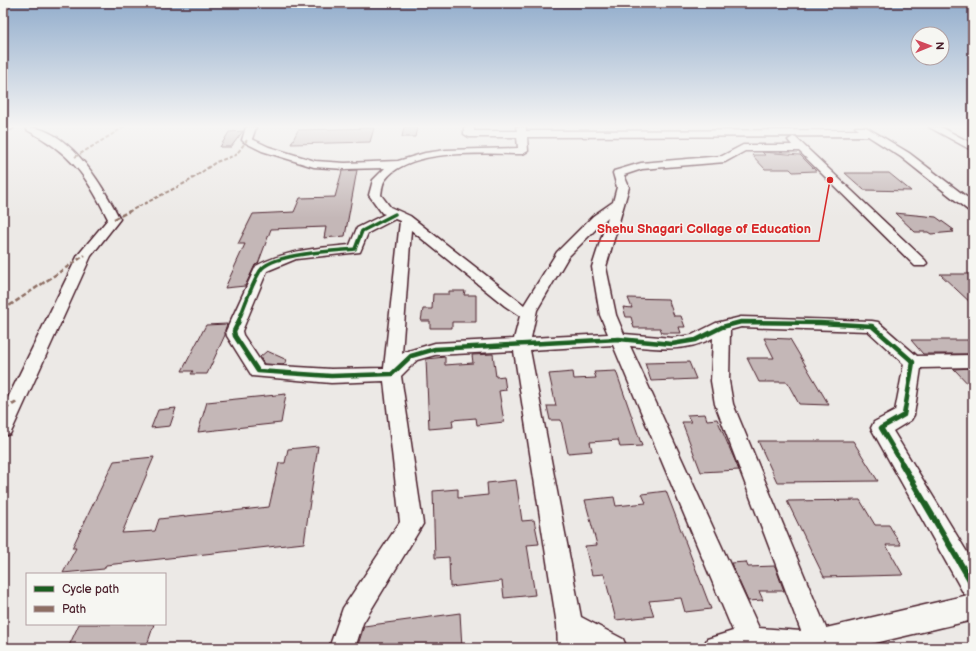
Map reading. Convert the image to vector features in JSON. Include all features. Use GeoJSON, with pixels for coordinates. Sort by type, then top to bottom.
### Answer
{"type":"FeatureCollection","features":[{"type":"Feature","properties":{"kind":"street"},"geometry":{"type":"LineString","coordinates":[[3,428],[84,255],[114,219],[97,184],[82,163],[75,157]]}},
{"type":"Feature","properties":{"kind":"street"},"geometry":{"type":"LineString","coordinates":[[294,157],[306,162],[345,166],[398,164],[421,157]]}},
{"type":"Feature","properties":{"kind":"street"},"geometry":{"type":"LineString","coordinates":[[728,157],[725,159],[641,166],[618,173],[622,187],[599,267],[608,316],[751,641]]}},
{"type":"Feature","properties":{"kind":"street"},"geometry":{"type":"LineString","coordinates":[[811,157],[920,263]]}},
{"type":"Feature","properties":{"kind":"street"},"geometry":{"type":"LineString","coordinates":[[908,157],[973,208]]}},
{"type":"Feature","properties":{"kind":"street"},"geometry":{"type":"LineString","coordinates":[[398,164],[379,180],[375,195],[386,210],[401,217],[510,302],[528,314]]}},
{"type":"Feature","properties":{"kind":"street"},"geometry":{"type":"LineString","coordinates":[[614,648],[571,637],[521,344],[528,314],[562,255],[597,219],[617,204]]}},
{"type":"Feature","properties":{"kind":"street"},"geometry":{"type":"LineString","coordinates":[[342,648],[352,617],[412,524],[392,374],[401,217]]}},
{"type":"Feature","properties":{"kind":"street"},"geometry":{"type":"LineString","coordinates":[[401,217],[362,231],[355,249],[294,255],[260,269],[234,331],[235,336],[258,371],[331,376],[392,374],[400,364],[421,352],[454,347],[619,339],[672,344],[696,340],[722,327],[741,322],[820,323],[872,326],[913,362],[973,361]]}},
{"type":"Feature","properties":{"kind":"street"},"geometry":{"type":"LineString","coordinates":[[722,327],[720,381],[724,404],[796,581],[813,626],[817,646]]}},
{"type":"Feature","properties":{"kind":"street"},"geometry":{"type":"LineString","coordinates":[[913,362],[904,415],[881,428],[973,585]]}},
{"type":"Feature","properties":{"kind":"street"},"geometry":{"type":"LineString","coordinates":[[716,648],[751,641],[817,646],[973,607]]}},
{"type":"Feature","properties":{"kind":"building"},"geometry":{"type":"Polygon","coordinates":[[[754,157],[802,157],[816,171],[793,172],[790,169],[765,169],[754,157]]]}},
{"type":"Feature","properties":{"kind":"building"},"geometry":{"type":"Polygon","coordinates":[[[357,170],[345,236],[324,238],[326,227],[271,229],[258,264],[255,265],[245,286],[225,288],[245,244],[238,244],[253,214],[294,212],[300,198],[335,197],[342,171],[357,170]]]}},
{"type":"Feature","properties":{"kind":"building"},"geometry":{"type":"Polygon","coordinates":[[[845,173],[889,173],[911,191],[864,190],[845,173]]]}},
{"type":"Feature","properties":{"kind":"building"},"geometry":{"type":"Polygon","coordinates":[[[895,213],[936,217],[954,230],[951,230],[954,232],[931,234],[928,232],[915,232],[895,213]]]}},
{"type":"Feature","properties":{"kind":"building"},"geometry":{"type":"Polygon","coordinates":[[[940,274],[973,274],[973,305],[940,274]]]}},
{"type":"Feature","properties":{"kind":"building"},"geometry":{"type":"Polygon","coordinates":[[[449,291],[465,291],[464,295],[476,295],[476,322],[452,322],[452,328],[430,328],[430,321],[421,321],[423,309],[432,309],[433,294],[449,294],[449,291]]]}},
{"type":"Feature","properties":{"kind":"building"},"geometry":{"type":"Polygon","coordinates":[[[628,298],[668,299],[674,316],[681,316],[685,327],[679,327],[681,333],[662,333],[660,328],[634,328],[631,317],[626,317],[623,307],[632,308],[628,298]]]}},
{"type":"Feature","properties":{"kind":"building"},"geometry":{"type":"Polygon","coordinates":[[[227,324],[225,335],[207,374],[191,374],[193,371],[182,371],[206,325],[227,324]]]}},
{"type":"Feature","properties":{"kind":"building"},"geometry":{"type":"Polygon","coordinates":[[[764,338],[790,339],[829,405],[799,404],[787,382],[759,382],[747,358],[774,358],[764,338]]]}},
{"type":"Feature","properties":{"kind":"building"},"geometry":{"type":"Polygon","coordinates":[[[911,340],[973,340],[973,354],[923,354],[911,340]]]}},
{"type":"Feature","properties":{"kind":"building"},"geometry":{"type":"Polygon","coordinates":[[[267,351],[287,360],[283,365],[264,364],[260,357],[267,351]]]}},
{"type":"Feature","properties":{"kind":"building"},"geometry":{"type":"Polygon","coordinates":[[[493,354],[496,377],[504,376],[506,390],[499,391],[504,422],[477,425],[476,418],[452,420],[453,427],[429,429],[426,359],[445,357],[445,365],[473,363],[472,355],[493,354]]]}},
{"type":"Feature","properties":{"kind":"building"},"geometry":{"type":"Polygon","coordinates":[[[689,362],[696,379],[651,381],[645,363],[689,362]]]}},
{"type":"Feature","properties":{"kind":"building"},"geometry":{"type":"Polygon","coordinates":[[[973,368],[973,389],[954,369],[973,368]]]}},
{"type":"Feature","properties":{"kind":"building"},"geometry":{"type":"Polygon","coordinates":[[[616,371],[642,446],[620,447],[618,440],[590,442],[592,451],[568,453],[561,420],[550,420],[547,406],[556,406],[549,374],[573,372],[574,379],[596,378],[594,372],[616,371]]]}},
{"type":"Feature","properties":{"kind":"building"},"geometry":{"type":"Polygon","coordinates":[[[286,394],[281,423],[198,432],[207,402],[286,394]]]}},
{"type":"Feature","properties":{"kind":"building"},"geometry":{"type":"Polygon","coordinates":[[[176,408],[170,426],[151,428],[158,410],[176,408]]]}},
{"type":"Feature","properties":{"kind":"building"},"geometry":{"type":"Polygon","coordinates":[[[705,414],[707,420],[717,419],[739,470],[701,472],[682,422],[691,422],[687,415],[705,414]]]}},
{"type":"Feature","properties":{"kind":"building"},"geometry":{"type":"Polygon","coordinates":[[[758,441],[853,441],[878,481],[777,482],[758,441]]]}},
{"type":"Feature","properties":{"kind":"building"},"geometry":{"type":"Polygon","coordinates":[[[318,446],[304,543],[106,565],[104,569],[63,573],[76,548],[72,548],[114,461],[154,457],[122,533],[155,531],[159,519],[269,507],[279,463],[285,463],[288,449],[318,446]]]}},
{"type":"Feature","properties":{"kind":"building"},"geometry":{"type":"Polygon","coordinates":[[[516,480],[522,521],[534,520],[539,544],[527,545],[535,595],[504,598],[502,581],[450,587],[449,557],[435,558],[433,491],[458,489],[458,498],[488,495],[487,483],[516,480]]]}},
{"type":"Feature","properties":{"kind":"building"},"geometry":{"type":"Polygon","coordinates":[[[666,491],[711,609],[685,612],[681,598],[649,601],[654,616],[616,620],[604,574],[592,575],[585,546],[597,545],[585,500],[614,497],[616,506],[646,503],[642,494],[666,491]]]}},
{"type":"Feature","properties":{"kind":"building"},"geometry":{"type":"Polygon","coordinates":[[[860,500],[875,525],[889,525],[901,545],[886,545],[903,575],[824,577],[787,501],[860,500]]]}},
{"type":"Feature","properties":{"kind":"building"},"geometry":{"type":"Polygon","coordinates":[[[746,562],[748,567],[775,566],[784,591],[759,591],[763,600],[748,601],[731,563],[746,562]]]}},
{"type":"Feature","properties":{"kind":"building"},"geometry":{"type":"Polygon","coordinates":[[[460,613],[462,648],[357,648],[364,626],[460,613]]]}},
{"type":"Feature","properties":{"kind":"building"},"geometry":{"type":"Polygon","coordinates":[[[79,625],[154,625],[146,648],[68,648],[79,625]]]}},
{"type":"Feature","properties":{"kind":"marked path"},"geometry":{"type":"LineString","coordinates":[[114,219],[189,181],[216,162],[229,157]]}},
{"type":"Feature","properties":{"kind":"marked path"},"geometry":{"type":"LineString","coordinates":[[3,310],[85,255]]}},
{"type":"Feature","properties":{"kind":"marked path"},"geometry":{"type":"LineString","coordinates":[[3,410],[16,402]]}},
{"type":"Feature","properties":{"kind":"cycle path"},"geometry":{"type":"LineString","coordinates":[[395,214],[362,231],[355,249],[306,253],[283,259],[261,269],[234,331],[235,336],[258,371],[331,376],[392,374],[411,356],[435,349],[619,339],[672,344],[696,340],[722,327],[741,322],[820,323],[872,326],[913,362],[904,415],[881,428],[973,585]]}},
{"type":"Feature","properties":{"kind":"place","name":"Shehu Shagari Collage of Education"},"geometry":{"type":"Point","coordinates":[830,180]}}]}
